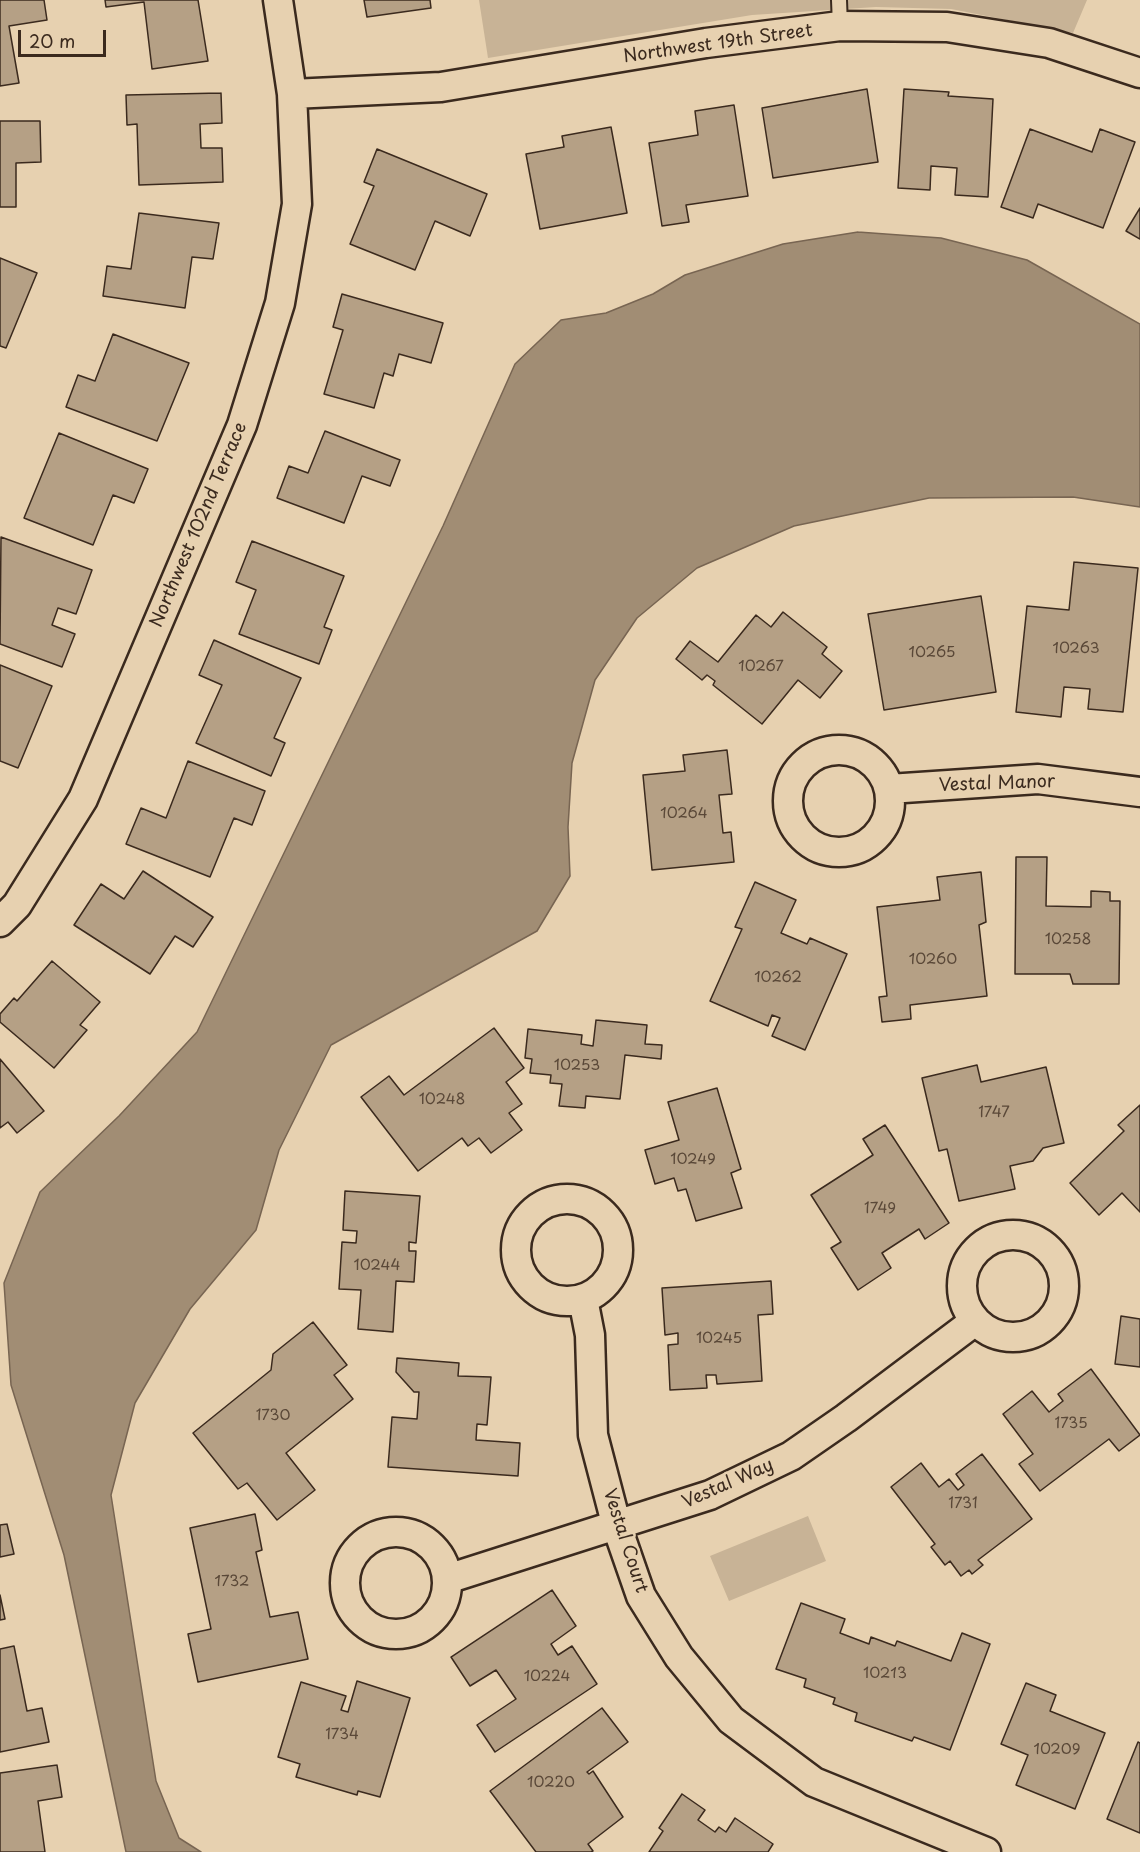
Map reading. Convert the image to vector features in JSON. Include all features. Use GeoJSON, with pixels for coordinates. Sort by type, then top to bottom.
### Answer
{"type":"FeatureCollection","features":[{"type":"Feature","properties":{"kind":"street","name":"Northwest 102nd Terrace"},"geometry":{"type":"LineString","coordinates":[[0,922],[17,905],[83,799],[242,425],[280,303],[297,204],[292,94],[278,0]]}},
{"type":"Feature","properties":{"kind":"street","name":"Northwest 19th Street"},"geometry":{"type":"LineString","coordinates":[[292,94],[441,87],[706,43],[840,13],[1049,43],[1140,73]]}},
{"type":"Feature","properties":{"kind":"street","name":"Vestal Manor"},"geometry":{"type":"LineString","coordinates":[[889,789],[1038,779],[1140,792]]}},
{"type":"Feature","properties":{"kind":"street","name":"Vestal Court"},"geometry":{"type":"LineString","coordinates":[[583,1299],[590,1335],[594,1435],[617,1527],[641,1596],[679,1657],[731,1720],[814,1782],[986,1852]]}},
{"type":"Feature","properties":{"kind":"street","name":"Vestal Way"},"geometry":{"type":"LineString","coordinates":[[447,1579],[617,1527],[710,1495],[791,1456],[846,1418],[975,1321]]}},
{"type":"Feature","properties":{"kind":"shaded area"},"geometry":{"type":"Polygon","coordinates":[[[479,0],[1087,0],[1073,33],[951,9],[876,7],[752,15],[488,58],[479,0]]]}},
{"type":"Feature","properties":{"kind":"shaded area"},"geometry":{"type":"Polygon","coordinates":[[[858,232],[941,238],[1027,260],[1140,324],[1140,507],[1073,497],[929,498],[794,526],[697,568],[637,618],[595,680],[572,763],[568,827],[570,876],[537,931],[331,1045],[279,1150],[256,1230],[190,1309],[135,1403],[111,1495],[156,1781],[179,1838],[201,1852],[126,1852],[64,1555],[11,1385],[4,1283],[40,1192],[119,1116],[197,1032],[443,526],[515,364],[561,320],[606,313],[653,294],[685,275],[783,244],[858,232]]]}},
{"type":"Feature","properties":{"kind":"shaded area"},"geometry":{"type":"Polygon","coordinates":[[[808,1516],[826,1561],[729,1601],[710,1556],[808,1516]]]}},
{"type":"Feature","properties":{"kind":"building"},"geometry":{"type":"Polygon","coordinates":[[[0,0],[44,0],[47,20],[9,26],[19,83],[0,86],[0,0]]]}},
{"type":"Feature","properties":{"kind":"building"},"geometry":{"type":"Polygon","coordinates":[[[105,0],[198,0],[208,61],[152,69],[144,2],[106,7],[105,0]]]}},
{"type":"Feature","properties":{"kind":"building"},"geometry":{"type":"Polygon","coordinates":[[[364,0],[430,0],[431,8],[367,17],[364,0]]]}},
{"type":"Feature","properties":{"kind":"building"},"geometry":{"type":"Polygon","coordinates":[[[867,89],[878,162],[773,178],[762,108],[867,89]]]}},
{"type":"Feature","properties":{"kind":"building"},"geometry":{"type":"Polygon","coordinates":[[[904,89],[949,92],[948,96],[993,99],[988,197],[955,195],[957,168],[931,166],[930,190],[898,188],[904,89]]]}},
{"type":"Feature","properties":{"kind":"building"},"geometry":{"type":"Polygon","coordinates":[[[221,93],[222,123],[200,124],[201,148],[222,148],[223,182],[139,185],[137,124],[127,125],[126,95],[221,93]]]}},
{"type":"Feature","properties":{"kind":"building"},"geometry":{"type":"Polygon","coordinates":[[[734,105],[748,196],[686,205],[689,222],[662,226],[649,143],[698,135],[695,111],[734,105]]]}},
{"type":"Feature","properties":{"kind":"building"},"geometry":{"type":"Polygon","coordinates":[[[0,121],[40,121],[41,162],[16,163],[16,207],[0,207],[0,121]]]}},
{"type":"Feature","properties":{"kind":"building"},"geometry":{"type":"Polygon","coordinates":[[[611,127],[627,213],[540,229],[526,154],[564,147],[562,136],[611,127]]]}},
{"type":"Feature","properties":{"kind":"building"},"geometry":{"type":"Polygon","coordinates":[[[1030,129],[1092,152],[1100,129],[1135,142],[1103,228],[1038,204],[1033,218],[1001,207],[1030,129]]]}},
{"type":"Feature","properties":{"kind":"building"},"geometry":{"type":"Polygon","coordinates":[[[377,149],[487,194],[470,236],[435,221],[415,270],[350,244],[374,186],[364,182],[377,149]]]}},
{"type":"Feature","properties":{"kind":"building"},"geometry":{"type":"Polygon","coordinates":[[[1140,208],[1140,239],[1126,231],[1140,208]]]}},
{"type":"Feature","properties":{"kind":"building"},"geometry":{"type":"Polygon","coordinates":[[[139,213],[219,223],[213,259],[192,257],[185,308],[103,296],[107,266],[131,269],[139,213]]]}},
{"type":"Feature","properties":{"kind":"building"},"geometry":{"type":"Polygon","coordinates":[[[0,258],[37,273],[6,348],[0,346],[0,258]]]}},
{"type":"Feature","properties":{"kind":"building"},"geometry":{"type":"Polygon","coordinates":[[[342,294],[443,323],[431,363],[399,354],[393,376],[384,373],[374,408],[324,394],[343,330],[333,327],[342,294]]]}},
{"type":"Feature","properties":{"kind":"building"},"geometry":{"type":"Polygon","coordinates":[[[113,334],[189,363],[157,441],[66,407],[78,375],[95,381],[113,334]]]}},
{"type":"Feature","properties":{"kind":"building"},"geometry":{"type":"Polygon","coordinates":[[[325,431],[400,460],[390,486],[362,476],[344,523],[277,498],[289,466],[308,473],[325,431]]]}},
{"type":"Feature","properties":{"kind":"building"},"geometry":{"type":"Polygon","coordinates":[[[59,433],[148,469],[134,503],[113,495],[93,545],[24,518],[59,433]]]}},
{"type":"Feature","properties":{"kind":"building"},"geometry":{"type":"Polygon","coordinates":[[[1,537],[92,570],[76,614],[58,608],[52,625],[75,634],[62,667],[0,644],[1,537]]]}},
{"type":"Feature","properties":{"kind":"building"},"geometry":{"type":"Polygon","coordinates":[[[252,541],[344,576],[324,627],[332,630],[319,664],[239,634],[256,590],[236,582],[252,541]]]}},
{"type":"Feature","properties":{"kind":"building"},"geometry":{"type":"Polygon","coordinates":[[[1074,562],[1138,568],[1123,712],[1088,709],[1090,689],[1064,687],[1061,717],[1016,712],[1027,606],[1069,610],[1074,562]]]}},
{"type":"Feature","properties":{"kind":"building"},"geometry":{"type":"Polygon","coordinates":[[[981,596],[996,692],[884,710],[868,614],[981,596]]]}},
{"type":"Feature","properties":{"kind":"building"},"geometry":{"type":"Polygon","coordinates":[[[783,612],[827,647],[822,654],[842,671],[820,698],[798,680],[762,724],[713,685],[715,681],[707,675],[702,680],[676,659],[690,641],[718,662],[756,615],[771,627],[783,612]]]}},
{"type":"Feature","properties":{"kind":"building"},"geometry":{"type":"Polygon","coordinates":[[[214,640],[301,678],[274,738],[285,743],[271,776],[196,743],[222,685],[199,675],[214,640]]]}},
{"type":"Feature","properties":{"kind":"building"},"geometry":{"type":"Polygon","coordinates":[[[0,665],[52,686],[18,768],[0,761],[0,665]]]}},
{"type":"Feature","properties":{"kind":"building"},"geometry":{"type":"Polygon","coordinates":[[[727,750],[732,794],[719,795],[723,833],[731,832],[734,862],[652,870],[643,775],[685,771],[683,755],[727,750]]]}},
{"type":"Feature","properties":{"kind":"building"},"geometry":{"type":"Polygon","coordinates":[[[188,761],[265,791],[252,825],[234,818],[210,877],[126,844],[141,808],[166,818],[188,761]]]}},
{"type":"Feature","properties":{"kind":"building"},"geometry":{"type":"Polygon","coordinates":[[[1016,857],[1047,857],[1046,906],[1091,907],[1091,891],[1110,892],[1110,901],[1120,901],[1119,984],[1073,984],[1070,974],[1015,974],[1016,857]]]}},
{"type":"Feature","properties":{"kind":"building"},"geometry":{"type":"Polygon","coordinates":[[[143,871],[213,917],[193,947],[175,936],[150,974],[74,925],[101,884],[124,899],[143,871]]]}},
{"type":"Feature","properties":{"kind":"building"},"geometry":{"type":"Polygon","coordinates":[[[981,872],[986,922],[979,925],[987,996],[910,1005],[911,1019],[882,1022],[879,997],[887,996],[877,907],[940,900],[937,877],[981,872]]]}},
{"type":"Feature","properties":{"kind":"building"},"geometry":{"type":"Polygon","coordinates":[[[755,882],[796,900],[781,933],[807,944],[810,938],[847,954],[805,1050],[772,1036],[780,1018],[772,1015],[768,1026],[710,1001],[742,929],[735,927],[755,882]]]}},
{"type":"Feature","properties":{"kind":"building"},"geometry":{"type":"Polygon","coordinates":[[[52,961],[100,1002],[80,1025],[87,1030],[54,1068],[0,1022],[0,1014],[14,998],[17,1001],[52,961]]]}},
{"type":"Feature","properties":{"kind":"building"},"geometry":{"type":"Polygon","coordinates":[[[596,1020],[647,1025],[645,1044],[662,1045],[661,1059],[625,1055],[620,1099],[586,1096],[585,1108],[559,1106],[562,1084],[550,1083],[551,1075],[530,1073],[532,1059],[525,1058],[528,1029],[582,1035],[581,1044],[593,1046],[596,1020]]]}},
{"type":"Feature","properties":{"kind":"building"},"geometry":{"type":"Polygon","coordinates":[[[494,1028],[524,1068],[506,1082],[522,1104],[509,1113],[522,1130],[491,1153],[479,1138],[468,1146],[462,1138],[418,1171],[361,1097],[389,1076],[404,1095],[494,1028]]]}},
{"type":"Feature","properties":{"kind":"building"},"geometry":{"type":"Polygon","coordinates":[[[0,1059],[44,1111],[17,1133],[8,1122],[0,1128],[0,1059]]]}},
{"type":"Feature","properties":{"kind":"building"},"geometry":{"type":"Polygon","coordinates":[[[977,1065],[981,1082],[1046,1067],[1064,1143],[1043,1148],[1033,1161],[1010,1166],[1015,1189],[959,1201],[947,1149],[939,1151],[922,1078],[977,1065]]]}},
{"type":"Feature","properties":{"kind":"building"},"geometry":{"type":"Polygon","coordinates":[[[717,1088],[741,1169],[731,1173],[742,1208],[696,1221],[686,1189],[678,1191],[674,1178],[655,1184],[645,1150],[679,1140],[668,1102],[717,1088]]]}},
{"type":"Feature","properties":{"kind":"building"},"geometry":{"type":"Polygon","coordinates":[[[1140,1105],[1140,1212],[1122,1193],[1099,1215],[1070,1183],[1124,1131],[1118,1125],[1140,1105]]]}},
{"type":"Feature","properties":{"kind":"building"},"geometry":{"type":"Polygon","coordinates":[[[885,1125],[949,1223],[925,1239],[919,1229],[882,1253],[891,1268],[858,1290],[831,1248],[841,1242],[811,1195],[873,1155],[863,1139],[885,1125]]]}},
{"type":"Feature","properties":{"kind":"building"},"geometry":{"type":"Polygon","coordinates":[[[345,1191],[420,1196],[416,1243],[409,1242],[409,1251],[416,1251],[414,1282],[396,1281],[393,1332],[358,1329],[361,1290],[339,1289],[342,1242],[356,1243],[357,1231],[343,1230],[345,1191]]]}},
{"type":"Feature","properties":{"kind":"building"},"geometry":{"type":"Polygon","coordinates":[[[771,1281],[773,1314],[758,1315],[762,1381],[717,1384],[716,1375],[706,1375],[707,1388],[670,1390],[668,1345],[678,1344],[678,1333],[665,1335],[662,1288],[771,1281]]]}},
{"type":"Feature","properties":{"kind":"building"},"geometry":{"type":"Polygon","coordinates":[[[1121,1316],[1140,1319],[1140,1367],[1115,1364],[1121,1316]]]}},
{"type":"Feature","properties":{"kind":"building"},"geometry":{"type":"Polygon","coordinates":[[[313,1322],[347,1365],[334,1375],[353,1399],[286,1453],[315,1490],[277,1520],[247,1483],[238,1489],[193,1433],[271,1370],[273,1354],[313,1322]]]}},
{"type":"Feature","properties":{"kind":"building"},"geometry":{"type":"Polygon","coordinates":[[[397,1358],[459,1363],[458,1376],[491,1377],[487,1425],[477,1424],[476,1440],[520,1443],[518,1476],[388,1467],[392,1417],[417,1419],[419,1392],[414,1392],[396,1372],[397,1358]]]}},
{"type":"Feature","properties":{"kind":"building"},"geometry":{"type":"Polygon","coordinates":[[[1091,1369],[1140,1435],[1119,1451],[1109,1439],[1040,1491],[1019,1464],[1033,1454],[1003,1414],[1032,1391],[1049,1412],[1063,1401],[1058,1394],[1091,1369]]]}},
{"type":"Feature","properties":{"kind":"building"},"geometry":{"type":"Polygon","coordinates":[[[982,1454],[1032,1519],[978,1560],[983,1565],[972,1574],[969,1570],[961,1576],[950,1561],[945,1565],[931,1547],[935,1544],[891,1487],[921,1463],[939,1487],[949,1479],[958,1490],[964,1485],[956,1474],[982,1454]]]}},
{"type":"Feature","properties":{"kind":"building"},"geometry":{"type":"Polygon","coordinates":[[[255,1514],[262,1550],[256,1552],[270,1617],[298,1612],[308,1659],[198,1682],[188,1634],[211,1629],[190,1528],[255,1514]]]}},
{"type":"Feature","properties":{"kind":"building"},"geometry":{"type":"Polygon","coordinates":[[[7,1524],[14,1554],[0,1557],[0,1525],[7,1524]]]}},
{"type":"Feature","properties":{"kind":"building"},"geometry":{"type":"Polygon","coordinates":[[[552,1590],[576,1626],[551,1644],[558,1655],[572,1646],[597,1684],[495,1752],[477,1725],[516,1699],[496,1670],[470,1686],[451,1657],[552,1590]]]}},
{"type":"Feature","properties":{"kind":"building"},"geometry":{"type":"Polygon","coordinates":[[[0,1595],[5,1619],[0,1620],[0,1595]]]}},
{"type":"Feature","properties":{"kind":"building"},"geometry":{"type":"Polygon","coordinates":[[[801,1603],[845,1619],[840,1633],[869,1644],[871,1637],[895,1646],[897,1641],[951,1661],[962,1633],[990,1644],[950,1750],[914,1737],[912,1741],[855,1721],[857,1713],[833,1704],[835,1698],[804,1687],[806,1679],[776,1669],[801,1603]]]}},
{"type":"Feature","properties":{"kind":"building"},"geometry":{"type":"Polygon","coordinates":[[[14,1646],[27,1711],[42,1708],[49,1742],[0,1752],[0,1649],[14,1646]]]}},
{"type":"Feature","properties":{"kind":"building"},"geometry":{"type":"Polygon","coordinates":[[[357,1681],[410,1698],[380,1797],[358,1791],[357,1795],[296,1777],[300,1764],[278,1757],[301,1682],[346,1696],[341,1710],[348,1712],[357,1681]]]}},
{"type":"Feature","properties":{"kind":"building"},"geometry":{"type":"Polygon","coordinates":[[[1026,1683],[1056,1695],[1050,1711],[1105,1733],[1075,1809],[1016,1785],[1028,1755],[1001,1744],[1026,1683]]]}},
{"type":"Feature","properties":{"kind":"building"},"geometry":{"type":"Polygon","coordinates":[[[602,1708],[628,1742],[587,1772],[589,1774],[593,1771],[623,1817],[588,1844],[593,1851],[591,1852],[536,1852],[490,1791],[602,1708]]]}},
{"type":"Feature","properties":{"kind":"building"},"geometry":{"type":"Polygon","coordinates":[[[1138,1742],[1140,1743],[1140,1833],[1107,1819],[1138,1742]]]}},
{"type":"Feature","properties":{"kind":"building"},"geometry":{"type":"Polygon","coordinates":[[[57,1765],[62,1797],[38,1801],[45,1852],[0,1852],[0,1773],[57,1765]]]}},
{"type":"Feature","properties":{"kind":"building"},"geometry":{"type":"Polygon","coordinates":[[[682,1794],[705,1810],[698,1820],[715,1832],[719,1827],[726,1832],[735,1818],[773,1844],[768,1852],[649,1852],[663,1831],[659,1828],[682,1794]]]}}]}
